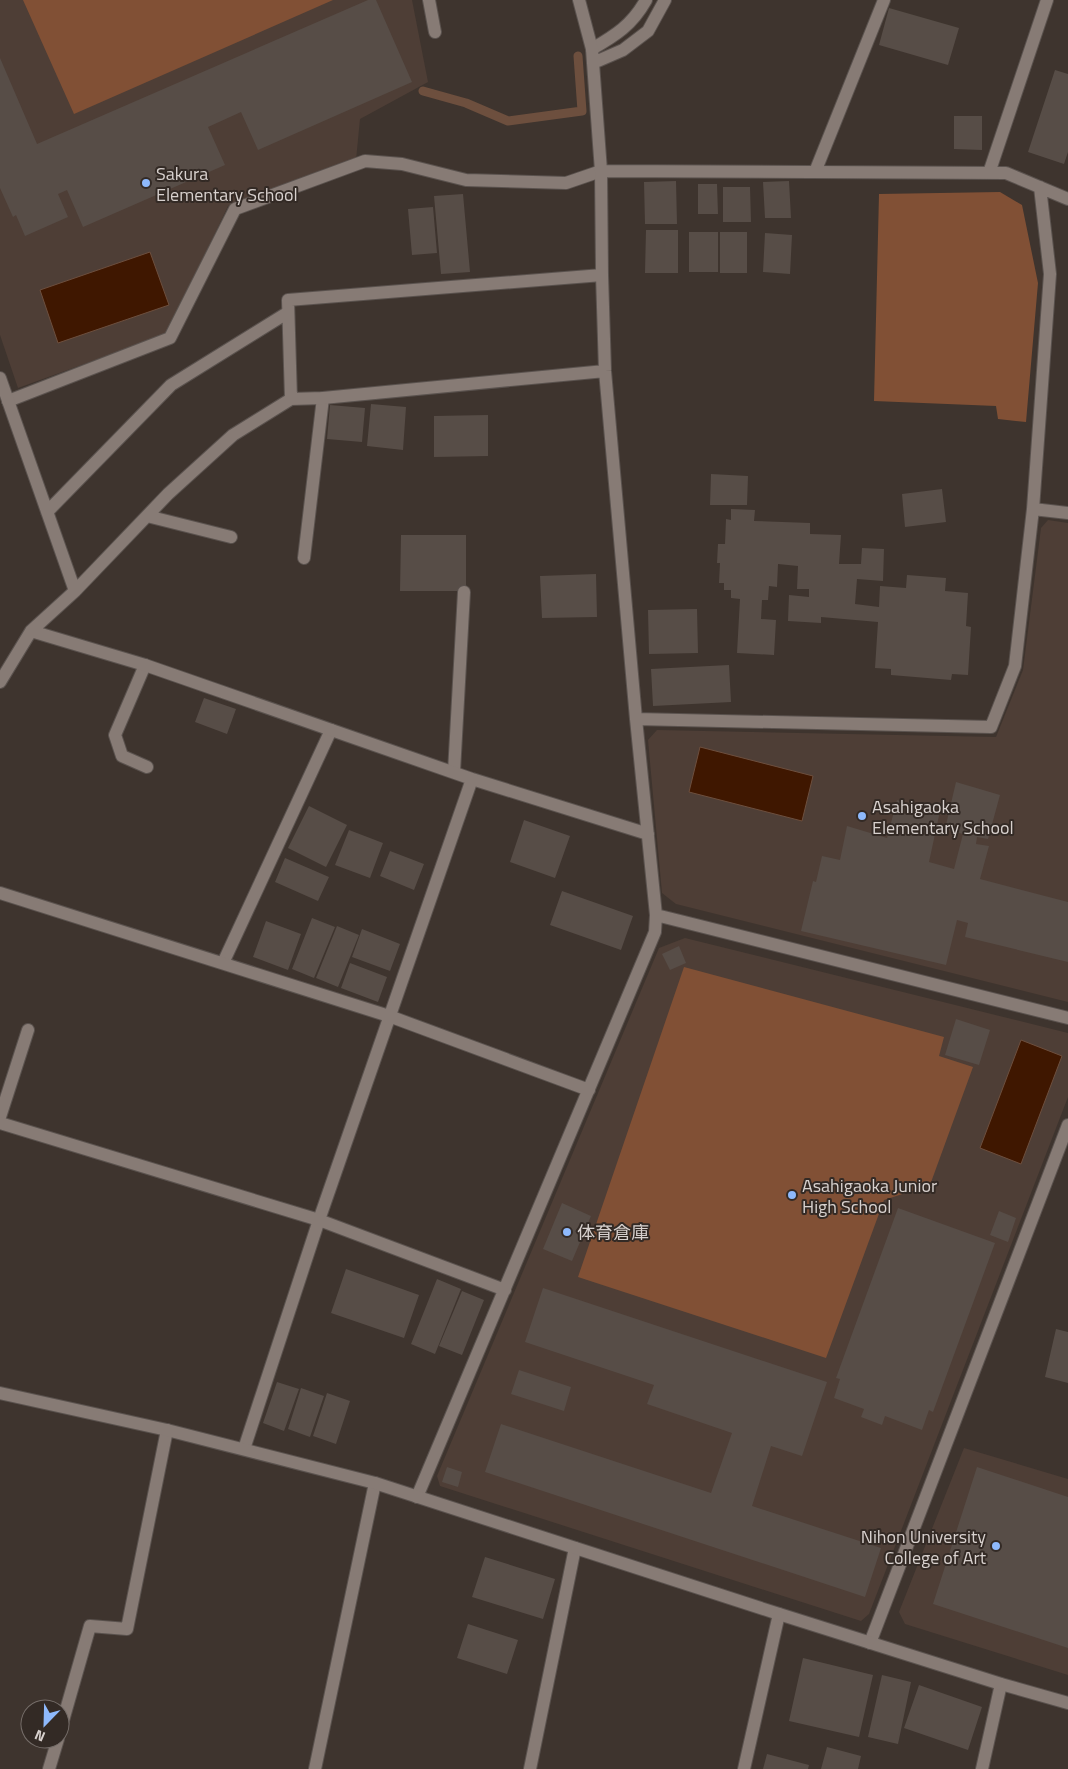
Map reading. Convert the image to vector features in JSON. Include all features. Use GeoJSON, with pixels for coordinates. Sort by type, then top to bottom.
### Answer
{"type":"FeatureCollection","features":[{"type":"Feature","properties":{"kind":"street"},"geometry":{"type":"LineString","coordinates":[[429,0],[435,32]]}},
{"type":"Feature","properties":{"kind":"street"},"geometry":{"type":"LineString","coordinates":[[417,1497],[655,932],[656,915],[636,719],[605,371],[601,171],[594,63],[579,0]]}},
{"type":"Feature","properties":{"kind":"street"},"geometry":{"type":"LineString","coordinates":[[592,49],[617,35],[637,16],[646,0]]}},
{"type":"Feature","properties":{"kind":"street"},"geometry":{"type":"LineString","coordinates":[[594,63],[623,50],[648,31],[665,0]]}},
{"type":"Feature","properties":{"kind":"street"},"geometry":{"type":"LineString","coordinates":[[814,172],[884,0]]}},
{"type":"Feature","properties":{"kind":"street"},"geometry":{"type":"LineString","coordinates":[[989,173],[1047,0]]}},
{"type":"Feature","properties":{"kind":"street"},"geometry":{"type":"LineString","coordinates":[[4,403],[170,338],[235,209],[365,161],[402,164],[466,180],[566,183],[601,171],[1006,173],[1068,199]]}},
{"type":"Feature","properties":{"kind":"street"},"geometry":{"type":"LineString","coordinates":[[636,719],[991,727],[1015,666],[1033,508],[1050,274],[1040,187]]}},
{"type":"Feature","properties":{"kind":"street"},"geometry":{"type":"LineString","coordinates":[[291,399],[288,300],[602,275]]}},
{"type":"Feature","properties":{"kind":"street"},"geometry":{"type":"LineString","coordinates":[[47,512],[171,385],[287,313]]}},
{"type":"Feature","properties":{"kind":"street"},"geometry":{"type":"LineString","coordinates":[[0,682],[31,631],[75,590],[168,494],[233,435],[291,399],[323,398],[605,371]]}},
{"type":"Feature","properties":{"kind":"street"},"geometry":{"type":"LineString","coordinates":[[0,378],[4,403],[47,512],[75,590]]}},
{"type":"Feature","properties":{"kind":"street"},"geometry":{"type":"LineString","coordinates":[[304,558],[323,398]]}},
{"type":"Feature","properties":{"kind":"street"},"geometry":{"type":"LineString","coordinates":[[1033,508],[1068,513]]}},
{"type":"Feature","properties":{"kind":"street"},"geometry":{"type":"LineString","coordinates":[[147,516],[231,537]]}},
{"type":"Feature","properties":{"kind":"street"},"geometry":{"type":"LineString","coordinates":[[454,772],[464,592]]}},
{"type":"Feature","properties":{"kind":"street"},"geometry":{"type":"LineString","coordinates":[[31,631],[145,665],[454,772],[648,834]]}},
{"type":"Feature","properties":{"kind":"street"},"geometry":{"type":"LineString","coordinates":[[145,665],[115,735],[122,756],[147,767]]}},
{"type":"Feature","properties":{"kind":"street"},"geometry":{"type":"LineString","coordinates":[[223,963],[331,730]]}},
{"type":"Feature","properties":{"kind":"street"},"geometry":{"type":"LineString","coordinates":[[244,1449],[319,1220],[472,778]]}},
{"type":"Feature","properties":{"kind":"street"},"geometry":{"type":"LineString","coordinates":[[0,893],[389,1016],[589,1090]]}},
{"type":"Feature","properties":{"kind":"street"},"geometry":{"type":"LineString","coordinates":[[656,915],[1068,1018]]}},
{"type":"Feature","properties":{"kind":"street"},"geometry":{"type":"LineString","coordinates":[[0,1117],[28,1030]]}},
{"type":"Feature","properties":{"kind":"street"},"geometry":{"type":"LineString","coordinates":[[0,1123],[319,1220],[505,1290]]}},
{"type":"Feature","properties":{"kind":"street"},"geometry":{"type":"LineString","coordinates":[[870,1643],[1068,1126]]}},
{"type":"Feature","properties":{"kind":"street"},"geometry":{"type":"LineString","coordinates":[[0,1393],[167,1430],[375,1483],[870,1643],[1068,1703]]}},
{"type":"Feature","properties":{"kind":"street"},"geometry":{"type":"LineString","coordinates":[[69,1699],[90,1626],[126,1629],[167,1430]]}},
{"type":"Feature","properties":{"kind":"street"},"geometry":{"type":"LineString","coordinates":[[315,1769],[375,1483]]}},
{"type":"Feature","properties":{"kind":"street"},"geometry":{"type":"LineString","coordinates":[[530,1769],[575,1548]]}},
{"type":"Feature","properties":{"kind":"street"},"geometry":{"type":"LineString","coordinates":[[744,1769],[779,1614]]}},
{"type":"Feature","properties":{"kind":"street"},"geometry":{"type":"LineString","coordinates":[[982,1769],[1001,1684]]}},
{"type":"Feature","properties":{"kind":"street"},"geometry":{"type":"LineString","coordinates":[[49,1769],[55,1749]]}},
{"type":"Feature","properties":{"kind":"shaded area","name":"Sakura Elementary School"},"geometry":{"type":"Polygon","coordinates":[[[0,0],[412,0],[428,82],[360,119],[356,160],[228,206],[167,334],[18,388],[0,335],[0,0]]]}},
{"type":"Feature","properties":{"kind":"shaded area"},"geometry":{"type":"Polygon","coordinates":[[[23,0],[333,0],[74,114],[23,0]]]}},
{"type":"Feature","properties":{"kind":"shaded area"},"geometry":{"type":"Polygon","coordinates":[[[1000,192],[1022,205],[1038,283],[1026,422],[998,419],[996,406],[874,401],[879,194],[1000,192]]]}},
{"type":"Feature","properties":{"kind":"shaded area"},"geometry":{"type":"Polygon","coordinates":[[[150,252],[169,305],[58,343],[40,290],[150,252]]]}},
{"type":"Feature","properties":{"kind":"shaded area","name":"Asahigaoka Elementary School"},"geometry":{"type":"Polygon","coordinates":[[[1048,520],[1068,523],[1068,1002],[676,904],[662,893],[648,740],[657,730],[996,737],[1023,670],[1041,528],[1048,520]]]}},
{"type":"Feature","properties":{"kind":"shaded area"},"geometry":{"type":"Polygon","coordinates":[[[700,747],[813,776],[802,821],[689,792],[700,747]]]}},
{"type":"Feature","properties":{"kind":"shaded area","name":"Asahigaoka Junior High School"},"geometry":{"type":"Polygon","coordinates":[[[685,938],[1068,1033],[1068,1097],[869,1614],[861,1621],[440,1486],[437,1476],[659,948],[685,938]]]}},
{"type":"Feature","properties":{"kind":"shaded area"},"geometry":{"type":"Polygon","coordinates":[[[684,967],[944,1037],[939,1056],[973,1067],[930,1185],[884,1200],[826,1358],[578,1277],[684,967]]]}},
{"type":"Feature","properties":{"kind":"shaded area"},"geometry":{"type":"Polygon","coordinates":[[[1021,1040],[1062,1056],[1021,1164],[980,1148],[1021,1040]]]}},
{"type":"Feature","properties":{"kind":"shaded area","name":"Nihon University College of Art"},"geometry":{"type":"Polygon","coordinates":[[[964,1448],[1068,1479],[1068,1675],[905,1624],[899,1612],[964,1448]]]}},
{"type":"Feature","properties":{"kind":"building"},"geometry":{"type":"Polygon","coordinates":[[[368,0],[376,0],[412,82],[258,150],[241,112],[208,127],[225,165],[83,227],[67,190],[58,194],[68,217],[25,236],[16,215],[13,217],[0,188],[0,58],[37,144],[368,0]]]}},
{"type":"Feature","properties":{"kind":"building"},"geometry":{"type":"Polygon","coordinates":[[[889,8],[959,28],[948,65],[879,45],[889,8]]]}},
{"type":"Feature","properties":{"kind":"building"},"geometry":{"type":"Polygon","coordinates":[[[1055,70],[1068,74],[1068,152],[1064,164],[1028,152],[1055,70]]]}},
{"type":"Feature","properties":{"kind":"building"},"geometry":{"type":"Polygon","coordinates":[[[954,116],[982,116],[982,150],[954,149],[954,116]]]}},
{"type":"Feature","properties":{"kind":"building"},"geometry":{"type":"Polygon","coordinates":[[[676,181],[677,224],[645,224],[644,182],[676,181]]]}},
{"type":"Feature","properties":{"kind":"building"},"geometry":{"type":"Polygon","coordinates":[[[789,181],[791,218],[765,218],[763,182],[789,181]]]}},
{"type":"Feature","properties":{"kind":"building"},"geometry":{"type":"Polygon","coordinates":[[[698,184],[717,184],[718,214],[698,214],[698,184]]]}},
{"type":"Feature","properties":{"kind":"building"},"geometry":{"type":"Polygon","coordinates":[[[723,187],[750,187],[751,222],[723,222],[723,187]]]}},
{"type":"Feature","properties":{"kind":"building"},"geometry":{"type":"Polygon","coordinates":[[[463,194],[470,272],[441,274],[434,196],[463,194]]]}},
{"type":"Feature","properties":{"kind":"building"},"geometry":{"type":"Polygon","coordinates":[[[433,207],[437,253],[412,255],[408,209],[433,207]]]}},
{"type":"Feature","properties":{"kind":"building"},"geometry":{"type":"Polygon","coordinates":[[[646,230],[678,230],[678,273],[645,273],[646,230]]]}},
{"type":"Feature","properties":{"kind":"building"},"geometry":{"type":"Polygon","coordinates":[[[689,232],[718,232],[718,272],[689,272],[689,232]]]}},
{"type":"Feature","properties":{"kind":"building"},"geometry":{"type":"Polygon","coordinates":[[[720,232],[747,232],[747,273],[720,273],[720,232]]]}},
{"type":"Feature","properties":{"kind":"building"},"geometry":{"type":"Polygon","coordinates":[[[765,233],[792,235],[790,274],[763,272],[765,233]]]}},
{"type":"Feature","properties":{"kind":"building"},"geometry":{"type":"Polygon","coordinates":[[[371,404],[406,407],[403,450],[367,446],[371,404]]]}},
{"type":"Feature","properties":{"kind":"building"},"geometry":{"type":"Polygon","coordinates":[[[330,405],[365,408],[362,442],[327,439],[330,405]]]}},
{"type":"Feature","properties":{"kind":"building"},"geometry":{"type":"Polygon","coordinates":[[[488,415],[488,456],[434,457],[434,416],[488,415]]]}},
{"type":"Feature","properties":{"kind":"building"},"geometry":{"type":"Polygon","coordinates":[[[711,474],[748,476],[747,505],[710,505],[711,474]]]}},
{"type":"Feature","properties":{"kind":"building"},"geometry":{"type":"Polygon","coordinates":[[[942,489],[946,522],[905,527],[902,494],[942,489]]]}},
{"type":"Feature","properties":{"kind":"building"},"geometry":{"type":"Polygon","coordinates":[[[731,509],[755,510],[754,521],[810,523],[810,534],[841,535],[839,564],[861,564],[862,548],[884,549],[883,581],[857,579],[855,604],[879,607],[880,586],[906,588],[907,575],[946,578],[945,591],[968,593],[966,626],[971,627],[968,675],[952,674],[951,680],[891,675],[891,669],[875,668],[878,622],[821,617],[821,623],[788,621],[789,595],[809,597],[809,589],[797,589],[798,566],[778,564],[777,587],[769,586],[768,600],[762,600],[761,619],[776,620],[774,655],[737,653],[740,599],[731,598],[731,590],[724,590],[724,583],[719,583],[720,563],[717,563],[718,544],[725,544],[726,519],[731,520],[731,509]]]}},
{"type":"Feature","properties":{"kind":"building"},"geometry":{"type":"Polygon","coordinates":[[[401,535],[466,535],[466,591],[400,591],[401,535]]]}},
{"type":"Feature","properties":{"kind":"building"},"geometry":{"type":"Polygon","coordinates":[[[596,574],[597,617],[542,618],[540,576],[596,574]]]}},
{"type":"Feature","properties":{"kind":"building"},"geometry":{"type":"Polygon","coordinates":[[[697,609],[698,653],[649,654],[648,610],[697,609]]]}},
{"type":"Feature","properties":{"kind":"building"},"geometry":{"type":"Polygon","coordinates":[[[729,665],[731,702],[653,706],[651,669],[729,665]]]}},
{"type":"Feature","properties":{"kind":"building"},"geometry":{"type":"Polygon","coordinates":[[[204,698],[236,709],[227,734],[195,722],[204,698]]]}},
{"type":"Feature","properties":{"kind":"building"},"geometry":{"type":"Polygon","coordinates":[[[956,782],[1000,795],[988,839],[977,837],[976,844],[989,846],[980,879],[1068,902],[1068,962],[965,937],[968,923],[957,920],[946,965],[801,931],[813,881],[816,882],[822,856],[840,860],[847,826],[887,838],[897,800],[940,811],[929,862],[954,869],[963,834],[945,829],[956,782]]]}},
{"type":"Feature","properties":{"kind":"building"},"geometry":{"type":"Polygon","coordinates":[[[309,806],[347,825],[326,867],[288,848],[309,806]]]}},
{"type":"Feature","properties":{"kind":"building"},"geometry":{"type":"Polygon","coordinates":[[[524,820],[570,836],[555,878],[510,862],[524,820]]]}},
{"type":"Feature","properties":{"kind":"building"},"geometry":{"type":"Polygon","coordinates":[[[349,830],[383,843],[370,878],[335,865],[349,830]]]}},
{"type":"Feature","properties":{"kind":"building"},"geometry":{"type":"Polygon","coordinates":[[[390,851],[424,864],[414,890],[380,876],[390,851]]]}},
{"type":"Feature","properties":{"kind":"building"},"geometry":{"type":"Polygon","coordinates":[[[285,858],[329,877],[318,901],[275,882],[285,858]]]}},
{"type":"Feature","properties":{"kind":"building"},"geometry":{"type":"Polygon","coordinates":[[[562,891],[633,916],[621,950],[550,925],[562,891]]]}},
{"type":"Feature","properties":{"kind":"building"},"geometry":{"type":"Polygon","coordinates":[[[312,918],[335,927],[314,978],[292,969],[312,918]]]}},
{"type":"Feature","properties":{"kind":"building"},"geometry":{"type":"Polygon","coordinates":[[[266,921],[301,934],[288,970],[253,957],[266,921]]]}},
{"type":"Feature","properties":{"kind":"building"},"geometry":{"type":"Polygon","coordinates":[[[337,926],[359,935],[338,987],[316,978],[337,926]]]}},
{"type":"Feature","properties":{"kind":"building"},"geometry":{"type":"Polygon","coordinates":[[[362,929],[400,944],[390,971],[352,957],[362,929]]]}},
{"type":"Feature","properties":{"kind":"building"},"geometry":{"type":"Polygon","coordinates":[[[679,946],[686,963],[670,970],[662,954],[679,946]]]}},
{"type":"Feature","properties":{"kind":"building"},"geometry":{"type":"Polygon","coordinates":[[[350,963],[387,977],[378,1002],[341,988],[350,963]]]}},
{"type":"Feature","properties":{"kind":"building"},"geometry":{"type":"Polygon","coordinates":[[[956,1019],[990,1030],[979,1065],[945,1055],[956,1019]]]}},
{"type":"Feature","properties":{"kind":"building","name":"体育倉庫"},"geometry":{"type":"Polygon","coordinates":[[[562,1203],[591,1216],[572,1261],[543,1249],[562,1203]]]}},
{"type":"Feature","properties":{"kind":"building"},"geometry":{"type":"Polygon","coordinates":[[[898,1208],[995,1243],[933,1412],[929,1410],[922,1430],[885,1416],[882,1425],[861,1417],[864,1409],[834,1398],[840,1379],[836,1378],[898,1208]]]}},
{"type":"Feature","properties":{"kind":"building"},"geometry":{"type":"Polygon","coordinates":[[[999,1211],[1016,1218],[1008,1242],[990,1235],[999,1211]]]}},
{"type":"Feature","properties":{"kind":"building"},"geometry":{"type":"Polygon","coordinates":[[[346,1269],[419,1295],[404,1338],[331,1313],[346,1269]]]}},
{"type":"Feature","properties":{"kind":"building"},"geometry":{"type":"Polygon","coordinates":[[[437,1279],[461,1289],[435,1354],[411,1344],[437,1279]]]}},
{"type":"Feature","properties":{"kind":"building"},"geometry":{"type":"Polygon","coordinates":[[[543,1288],[827,1382],[802,1456],[771,1446],[752,1506],[881,1548],[865,1597],[485,1472],[501,1424],[711,1493],[732,1433],[647,1404],[654,1385],[525,1342],[543,1288]]]}},
{"type":"Feature","properties":{"kind":"building"},"geometry":{"type":"Polygon","coordinates":[[[462,1291],[484,1300],[462,1355],[439,1346],[462,1291]]]}},
{"type":"Feature","properties":{"kind":"building"},"geometry":{"type":"Polygon","coordinates":[[[1056,1329],[1068,1332],[1068,1383],[1045,1377],[1056,1329]]]}},
{"type":"Feature","properties":{"kind":"building"},"geometry":{"type":"Polygon","coordinates":[[[519,1370],[571,1387],[564,1411],[511,1394],[519,1370]]]}},
{"type":"Feature","properties":{"kind":"building"},"geometry":{"type":"Polygon","coordinates":[[[277,1382],[299,1389],[284,1431],[263,1423],[277,1382]]]}},
{"type":"Feature","properties":{"kind":"building"},"geometry":{"type":"Polygon","coordinates":[[[301,1388],[324,1396],[310,1437],[288,1429],[301,1388]]]}},
{"type":"Feature","properties":{"kind":"building"},"geometry":{"type":"Polygon","coordinates":[[[327,1393],[350,1401],[336,1444],[313,1436],[327,1393]]]}},
{"type":"Feature","properties":{"kind":"building"},"geometry":{"type":"Polygon","coordinates":[[[447,1467],[462,1472],[458,1487],[442,1482],[447,1467]]]}},
{"type":"Feature","properties":{"kind":"building","name":"Nihon University College of Art"},"geometry":{"type":"Polygon","coordinates":[[[977,1467],[1068,1497],[1068,1648],[933,1604],[977,1467]]]}},
{"type":"Feature","properties":{"kind":"building"},"geometry":{"type":"Polygon","coordinates":[[[485,1557],[555,1579],[543,1619],[472,1597],[485,1557]]]}},
{"type":"Feature","properties":{"kind":"building"},"geometry":{"type":"Polygon","coordinates":[[[468,1624],[518,1640],[507,1674],[457,1658],[468,1624]]]}},
{"type":"Feature","properties":{"kind":"building"},"geometry":{"type":"Polygon","coordinates":[[[803,1658],[873,1675],[859,1737],[789,1721],[803,1658]]]}},
{"type":"Feature","properties":{"kind":"building"},"geometry":{"type":"Polygon","coordinates":[[[882,1675],[911,1682],[898,1744],[868,1737],[882,1675]]]}},
{"type":"Feature","properties":{"kind":"building"},"geometry":{"type":"Polygon","coordinates":[[[919,1685],[982,1707],[968,1750],[904,1728],[919,1685]]]}},
{"type":"Feature","properties":{"kind":"building"},"geometry":{"type":"Polygon","coordinates":[[[827,1747],[861,1756],[858,1769],[821,1769],[827,1747]]]}},
{"type":"Feature","properties":{"kind":"building"},"geometry":{"type":"Polygon","coordinates":[[[767,1754],[809,1765],[808,1769],[763,1769],[767,1754]]]}},
{"type":"Feature","properties":{"kind":"waterway"},"geometry":{"type":"LineString","coordinates":[[423,91],[466,103],[508,121],[582,111],[578,56]]}},
{"type":"Feature","properties":{"kind":"place","name":"Sakura Elementary School"},"geometry":{"type":"Point","coordinates":[146,183]}},
{"type":"Feature","properties":{"kind":"place","name":"Asahigaoka Elementary School"},"geometry":{"type":"Point","coordinates":[862,816]}},
{"type":"Feature","properties":{"kind":"place","name":"Asahigaoka Junior High School"},"geometry":{"type":"Point","coordinates":[792,1195]}},
{"type":"Feature","properties":{"kind":"place","name":"体育倉庫"},"geometry":{"type":"Point","coordinates":[567,1232]}},
{"type":"Feature","properties":{"kind":"place","name":"Nihon University College of Art"},"geometry":{"type":"Point","coordinates":[996,1546]}}]}
